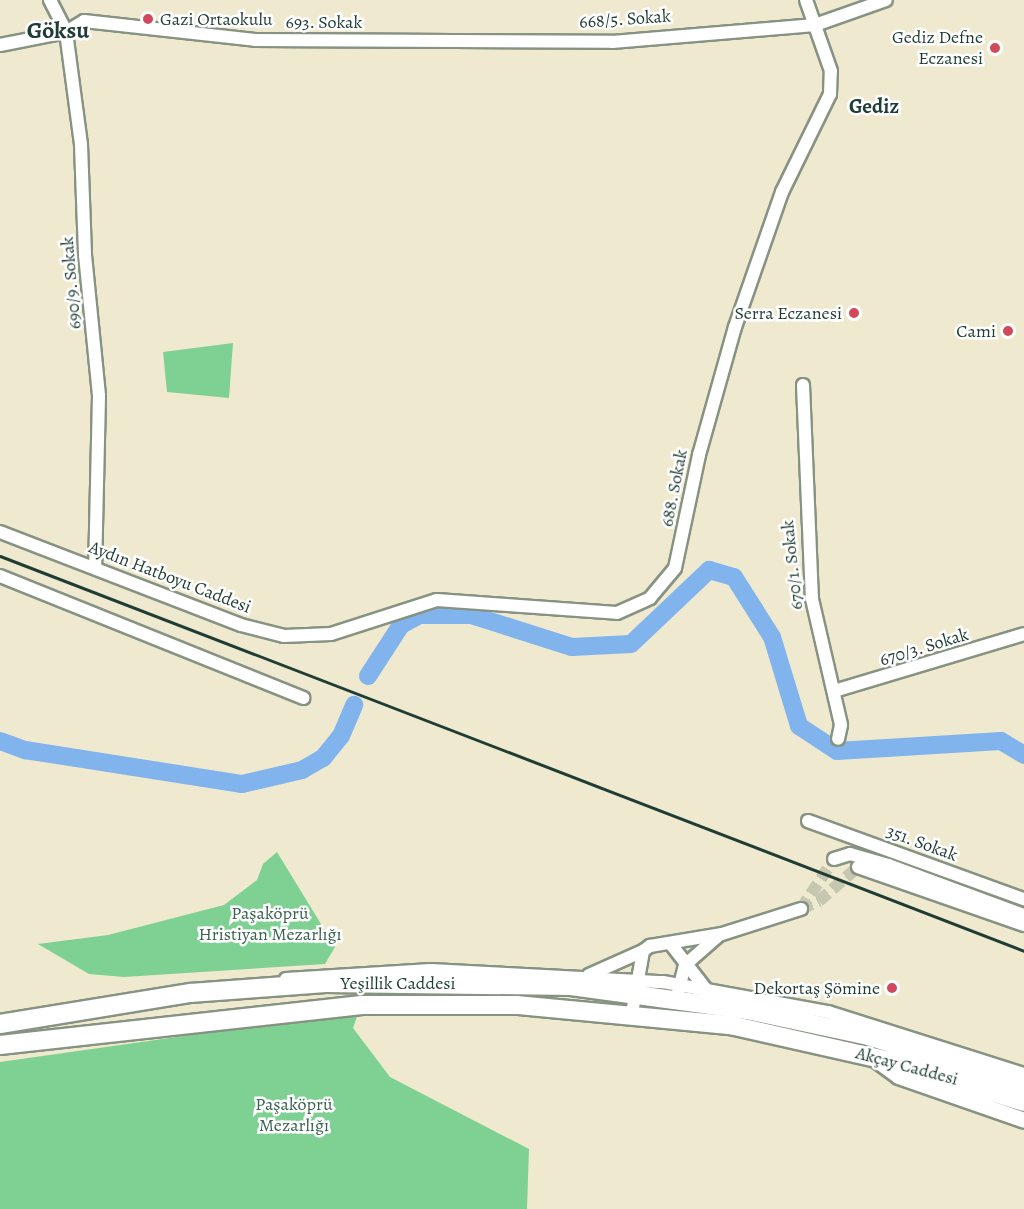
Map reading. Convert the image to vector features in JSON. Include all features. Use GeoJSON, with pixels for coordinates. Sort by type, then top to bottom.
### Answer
{"type":"FeatureCollection","features":[{"type":"Feature","properties":{"kind":"highway","name":"Yeşillik Caddesi"},"geometry":{"type":"LineString","coordinates":[[0,1024],[245,989],[500,982],[636,986],[679,992],[792,1028]]}},
{"type":"Feature","properties":{"kind":"highway","name":"Yeşillik Caddesi"},"geometry":{"type":"LineString","coordinates":[[0,1046],[362,1005],[518,1005],[792,1028]]}},
{"type":"Feature","properties":{"kind":"highway","name":"Akçay Caddesi"},"geometry":{"type":"LineString","coordinates":[[792,1028],[873,1057],[1024,1102]]}},
{"type":"Feature","properties":{"kind":"highway","name":"Akçay Caddesi"},"geometry":{"type":"LineString","coordinates":[[792,1028],[868,1036],[1024,1085]]}},
{"type":"Feature","properties":{"kind":"main road"},"geometry":{"type":"LineString","coordinates":[[873,1057],[898,1076],[1024,1120]]}},
{"type":"Feature","properties":{"kind":"street","name":"690/9. Sokak"},"geometry":{"type":"LineString","coordinates":[[50,0],[66,32],[81,146],[85,255],[99,396],[95,568]]}},
{"type":"Feature","properties":{"kind":"street"},"geometry":{"type":"LineString","coordinates":[[806,0],[815,25]]}},
{"type":"Feature","properties":{"kind":"street","name":"668/5. Sokak"},"geometry":{"type":"LineString","coordinates":[[545,40],[612,42],[815,25],[886,0]]}},
{"type":"Feature","properties":{"kind":"street","name":"693. Sokak"},"geometry":{"type":"LineString","coordinates":[[0,45],[66,32],[84,21],[255,40],[545,40]]}},
{"type":"Feature","properties":{"kind":"street","name":"688. Sokak"},"geometry":{"type":"LineString","coordinates":[[331,634],[437,600],[617,614],[650,598],[679,558],[699,455],[735,327],[789,175],[830,94],[831,71],[815,25]]}},
{"type":"Feature","properties":{"kind":"street","name":"670/1. Sokak"},"geometry":{"type":"LineString","coordinates":[[803,385],[811,589],[842,725],[838,739]]}},
{"type":"Feature","properties":{"kind":"street","name":"Aydın Hatboyu Caddesi"},"geometry":{"type":"LineString","coordinates":[[0,532],[241,625],[284,636],[331,634]]}},
{"type":"Feature","properties":{"kind":"street"},"geometry":{"type":"LineString","coordinates":[[0,576],[303,698]]}},
{"type":"Feature","properties":{"kind":"street","name":"670/3. Sokak"},"geometry":{"type":"LineString","coordinates":[[834,691],[1024,633]]}},
{"type":"Feature","properties":{"kind":"street","name":"351. Sokak"},"geometry":{"type":"LineString","coordinates":[[808,821],[1024,899]]}},
{"type":"Feature","properties":{"kind":"street","name":"351. Sokak"},"geometry":{"type":"LineString","coordinates":[[834,859],[849,854],[879,862],[1024,915]]}},
{"type":"Feature","properties":{"kind":"street"},"geometry":{"type":"LineString","coordinates":[[858,867],[1024,925]]}},
{"type":"Feature","properties":{"kind":"street"},"geometry":{"type":"LineString","coordinates":[[588,976],[658,942],[670,944],[722,934],[801,909]]}},
{"type":"Feature","properties":{"kind":"street"},"geometry":{"type":"LineString","coordinates":[[673,1017],[685,965],[722,934]]}},
{"type":"Feature","properties":{"kind":"street"},"geometry":{"type":"LineString","coordinates":[[670,944],[705,988]]}},
{"type":"Feature","properties":{"kind":"street"},"geometry":{"type":"LineString","coordinates":[[632,1013],[643,951]]}},
{"type":"Feature","properties":{"kind":"street"},"geometry":{"type":"LineString","coordinates":[[245,989],[302,976],[362,972],[588,976],[636,986]]}},
{"type":"Feature","properties":{"kind":"street"},"geometry":{"type":"LineString","coordinates":[[679,992],[705,988],[838,1014],[1024,1074]]}},
{"type":"Feature","properties":{"kind":"green space"},"geometry":{"type":"Polygon","coordinates":[[[233,343],[229,398],[167,392],[163,352],[233,343]]]}},
{"type":"Feature","properties":{"kind":"green space","name":"Paşaköprü Hristiyan Mezarlığı"},"geometry":{"type":"Polygon","coordinates":[[[277,852],[335,947],[325,964],[124,977],[89,974],[38,944],[108,935],[224,905],[257,880],[263,864],[277,852]]]}},
{"type":"Feature","properties":{"kind":"green space","name":"Paşaköprü Mezarlığı"},"geometry":{"type":"Polygon","coordinates":[[[359,1011],[353,1028],[390,1077],[529,1149],[527,1209],[0,1209],[0,1062],[359,1011]]]}},
{"type":"Feature","properties":{"kind":"waterway"},"geometry":{"type":"LineString","coordinates":[[368,676],[401,625],[420,615],[471,615],[572,647],[631,644],[709,570],[734,577],[772,637],[799,726],[837,751],[1001,741],[1024,755]]}},
{"type":"Feature","properties":{"kind":"waterway"},"geometry":{"type":"LineString","coordinates":[[0,741],[25,750],[242,784],[302,770],[323,758],[341,736],[354,705]]}},
{"type":"Feature","properties":{"kind":"tunnel"},"geometry":{"type":"LineString","coordinates":[[801,909],[834,859]]}},
{"type":"Feature","properties":{"kind":"tunnel"},"geometry":{"type":"LineString","coordinates":[[801,909],[819,901],[858,867]]}},
{"type":"Feature","properties":{"kind":"railway"},"geometry":{"type":"LineString","coordinates":[[0,556],[1024,951]]}},
{"type":"Feature","properties":{"kind":"place","name":"Gazi Ortaokulu"},"geometry":{"type":"Point","coordinates":[148,19]}},
{"type":"Feature","properties":{"kind":"place","name":"Gediz Defne Eczanesi"},"geometry":{"type":"Point","coordinates":[995,48]}},
{"type":"Feature","properties":{"kind":"place","name":"Serra Eczanesi"},"geometry":{"type":"Point","coordinates":[854,313]}},
{"type":"Feature","properties":{"kind":"place","name":"Cami"},"geometry":{"type":"Point","coordinates":[1008,331]}},
{"type":"Feature","properties":{"kind":"place","name":"Dekortaş Şömine"},"geometry":{"type":"Point","coordinates":[892,988]}},
{"type":"Feature","properties":{"kind":"district","name":"Göksu"},"geometry":{"type":"Point","coordinates":[58,31]}},
{"type":"Feature","properties":{"kind":"district","name":"Gediz"},"geometry":{"type":"Point","coordinates":[874,106]}}]}
